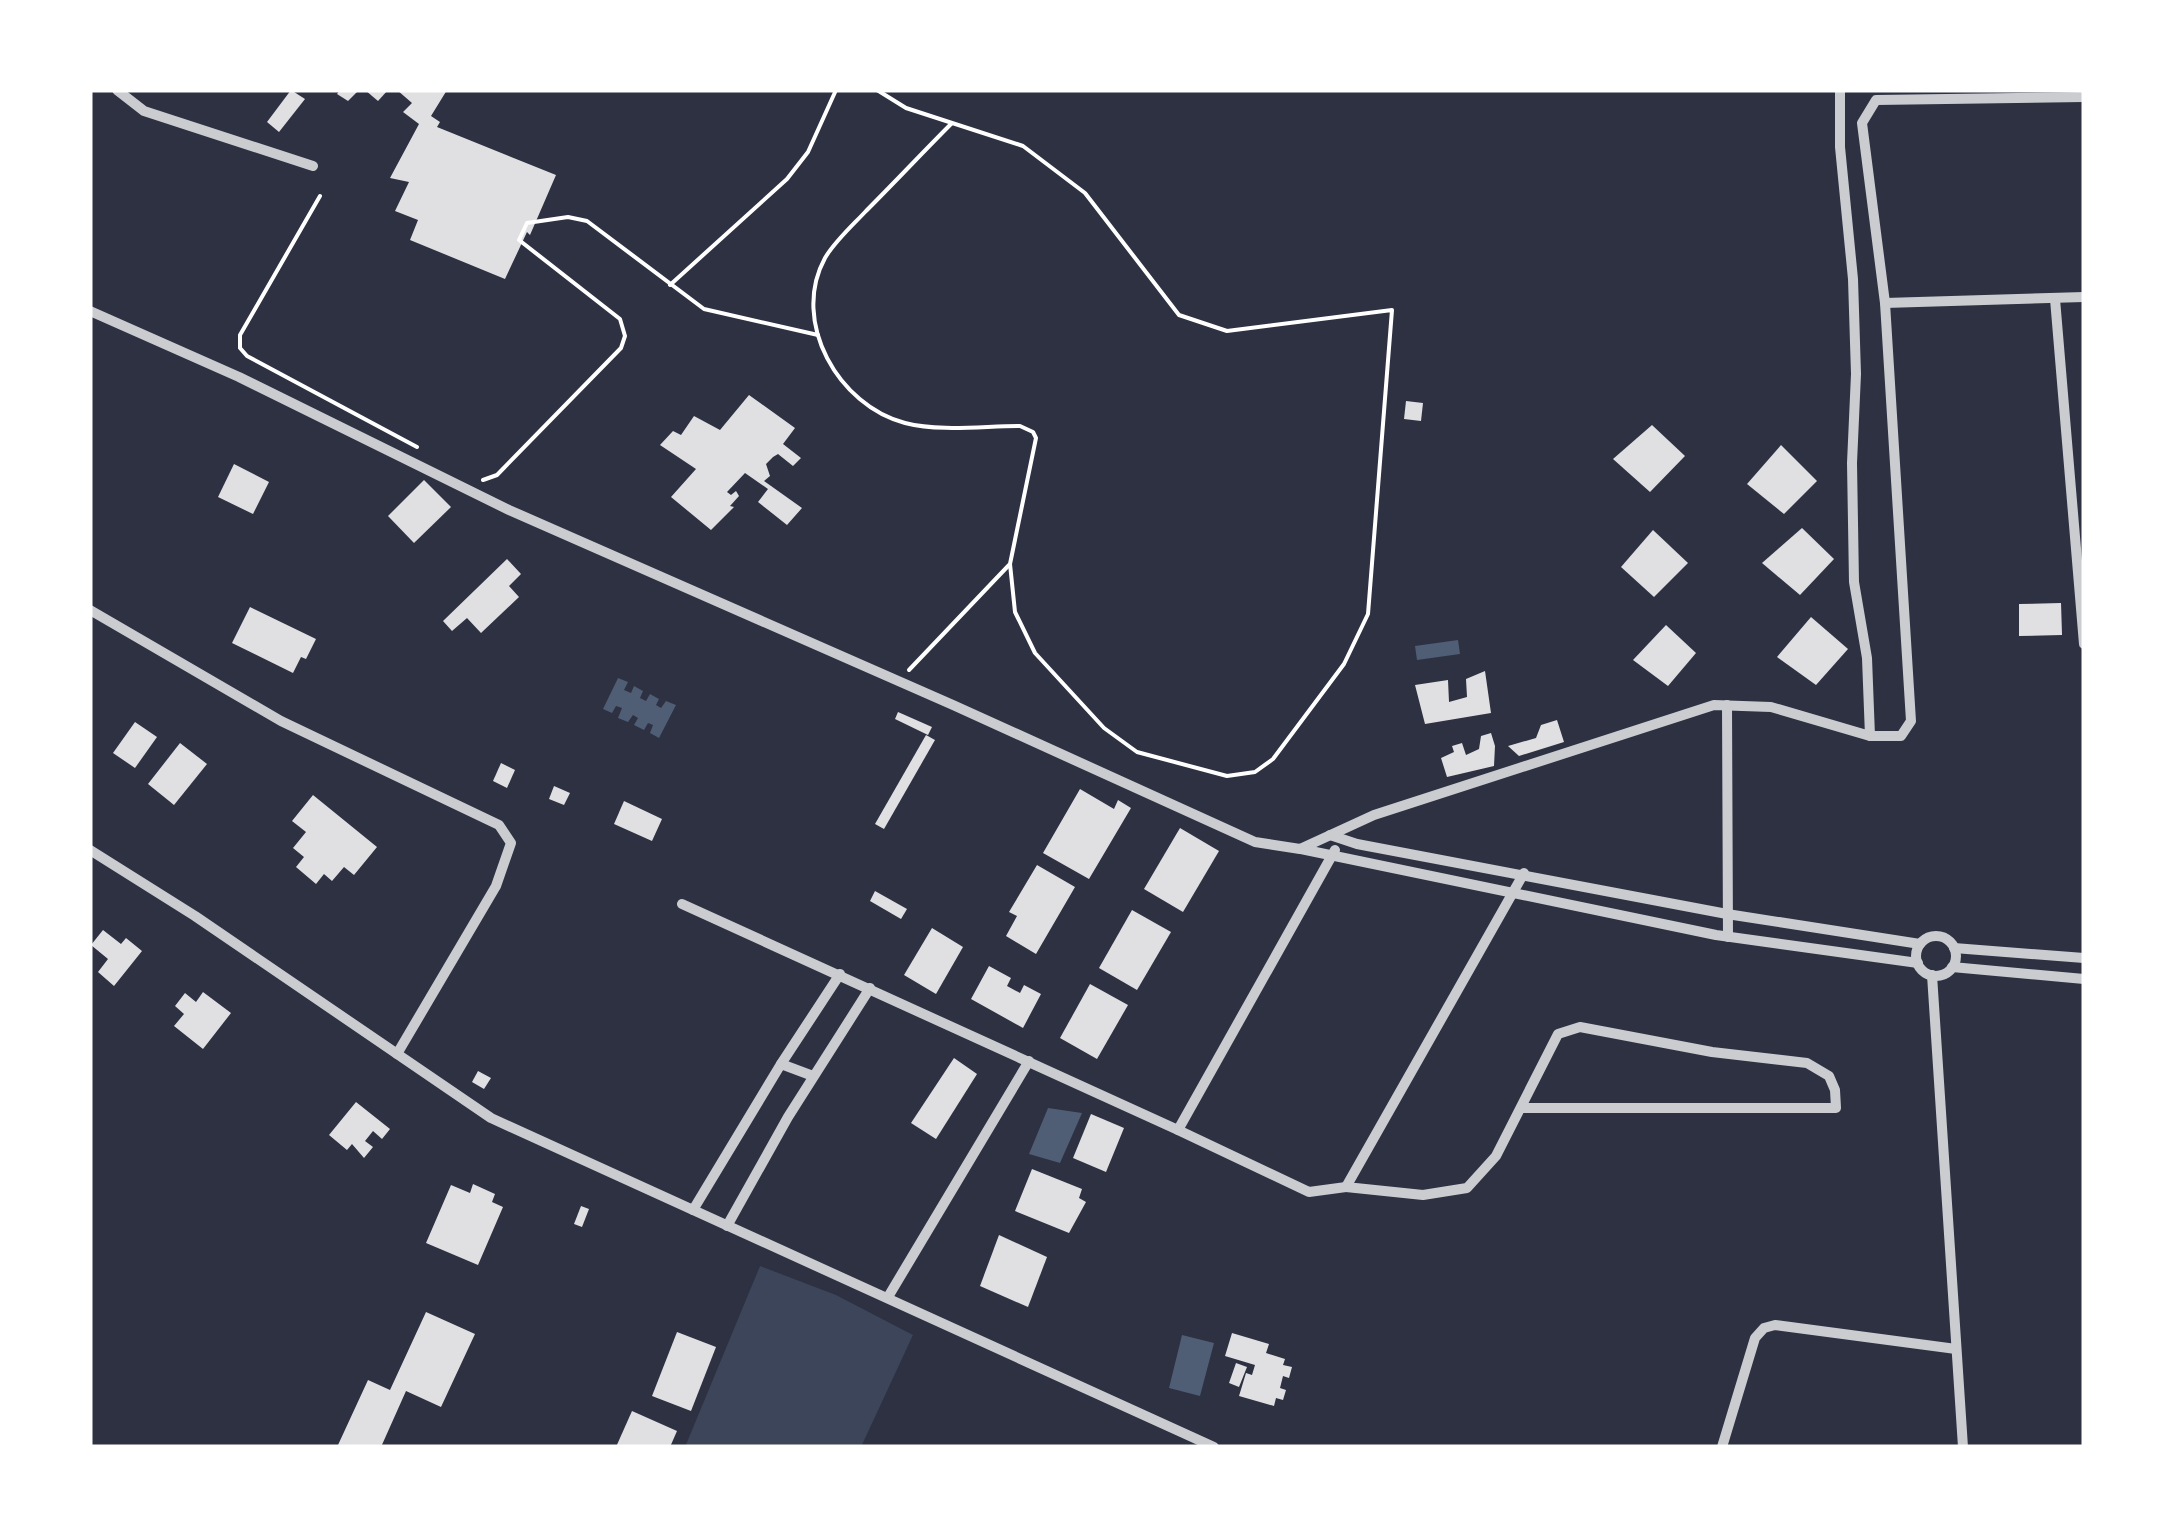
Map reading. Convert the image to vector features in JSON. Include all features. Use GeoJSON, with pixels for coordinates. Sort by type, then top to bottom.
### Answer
{"type":"FeatureCollection","features":[{"type":"Feature","properties":{"kind":"street"},"geometry":{"type":"LineString","coordinates":[[117,90],[144,111],[313,166]]}},
{"type":"Feature","properties":{"kind":"street"},"geometry":{"type":"LineString","coordinates":[[1840,90],[1840,146],[1853,279],[1856,374],[1852,463],[1854,582],[1867,658],[1870,736]]}},
{"type":"Feature","properties":{"kind":"street"},"geometry":{"type":"LineString","coordinates":[[1300,849],[1335,838],[1374,815],[1699,708],[1771,707],[1870,736],[1901,736],[1911,721],[1885,304],[1862,123],[1876,100],[2084,97]]}},
{"type":"Feature","properties":{"kind":"street"},"geometry":{"type":"LineString","coordinates":[[1885,304],[2084,297]]}},
{"type":"Feature","properties":{"kind":"street"},"geometry":{"type":"LineString","coordinates":[[2055,299],[2081,551],[2084,644]]}},
{"type":"Feature","properties":{"kind":"street"},"geometry":{"type":"LineString","coordinates":[[90,311],[238,378],[508,510],[1255,842],[1332,853],[1512,895],[1728,937],[1918,964],[1932,975],[1952,967],[2084,979]]}},
{"type":"Feature","properties":{"kind":"street"},"geometry":{"type":"LineString","coordinates":[[90,610],[280,721],[499,825],[511,843],[496,886],[397,1054]]}},
{"type":"Feature","properties":{"kind":"street"},"geometry":{"type":"LineString","coordinates":[[1726,705],[1728,937]]}},
{"type":"Feature","properties":{"kind":"street"},"geometry":{"type":"LineString","coordinates":[[1178,1130],[1332,853],[1335,838]]}},
{"type":"Feature","properties":{"kind":"street"},"geometry":{"type":"LineString","coordinates":[[1335,838],[1727,914],[1920,944]]}},
{"type":"Feature","properties":{"kind":"street"},"geometry":{"type":"LineString","coordinates":[[90,850],[195,916],[491,1118],[1214,1447]]}},
{"type":"Feature","properties":{"kind":"street"},"geometry":{"type":"LineString","coordinates":[[1346,1187],[1524,874]]}},
{"type":"Feature","properties":{"kind":"street"},"geometry":{"type":"LineString","coordinates":[[682,904],[1308,1192],[1346,1187],[1422,1195],[1468,1188],[1496,1156],[1558,1034],[1580,1027],[1712,1052],[1807,1063],[1830,1076],[1836,1108],[1522,1108]]}},
{"type":"Feature","properties":{"kind":"street"},"geometry":{"type":"LineString","coordinates":[[1918,964],[1916,952],[1920,944],[1930,936],[1938,936],[1946,938],[1954,948],[1952,967]]}},
{"type":"Feature","properties":{"kind":"street"},"geometry":{"type":"LineString","coordinates":[[1954,948],[2084,958]]}},
{"type":"Feature","properties":{"kind":"street"},"geometry":{"type":"LineString","coordinates":[[693,1210],[840,974]]}},
{"type":"Feature","properties":{"kind":"street"},"geometry":{"type":"LineString","coordinates":[[1932,975],[1964,1447]]}},
{"type":"Feature","properties":{"kind":"street"},"geometry":{"type":"LineString","coordinates":[[726,1226],[813,1076],[870,988]]}},
{"type":"Feature","properties":{"kind":"street"},"geometry":{"type":"LineString","coordinates":[[888,1298],[1029,1061]]}},
{"type":"Feature","properties":{"kind":"street"},"geometry":{"type":"LineString","coordinates":[[781,1064],[813,1076]]}},
{"type":"Feature","properties":{"kind":"street"},"geometry":{"type":"LineString","coordinates":[[1722,1447],[1754,1338],[1764,1328],[1774,1325],[1956,1350]]}},
{"type":"Feature","properties":{"kind":"path"},"geometry":{"type":"LineString","coordinates":[[670,284],[787,179],[808,152],[836,90]]}},
{"type":"Feature","properties":{"kind":"path"},"geometry":{"type":"LineString","coordinates":[[876,90],[906,108],[952,122],[1023,146],[1085,192],[1179,316],[1227,331],[1392,310],[1368,614],[1344,664],[1265,766],[1246,775],[1227,776],[1137,752],[1119,741],[1026,640],[1012,598],[1010,564],[1036,438],[1033,432],[1020,426],[931,426],[892,418],[870,408],[852,393],[828,362],[818,336],[815,302],[826,257],[952,122]]}},
{"type":"Feature","properties":{"kind":"path"},"geometry":{"type":"LineString","coordinates":[[320,196],[240,334],[240,348],[246,356],[417,447]]}},
{"type":"Feature","properties":{"kind":"path"},"geometry":{"type":"LineString","coordinates":[[473,478],[487,480],[497,475],[624,342],[620,319],[519,240],[527,223],[568,217],[588,220],[710,312],[818,336]]}},
{"type":"Feature","properties":{"kind":"path"},"geometry":{"type":"LineString","coordinates":[[898,681],[1010,564]]}},
{"type":"Feature","properties":{"kind":"shaded area"},"geometry":{"type":"Polygon","coordinates":[[[1458,640],[1460,654],[1417,660],[1415,646],[1458,640]]]}},
{"type":"Feature","properties":{"kind":"shaded area"},"geometry":{"type":"Polygon","coordinates":[[[618,678],[628,682],[624,690],[631,693],[634,686],[643,691],[640,698],[646,701],[650,694],[659,699],[656,705],[661,708],[666,701],[676,705],[659,738],[650,733],[653,725],[648,723],[644,730],[634,725],[638,718],[633,715],[628,722],[618,718],[622,708],[616,706],[612,713],[603,709],[618,678]]]}},
{"type":"Feature","properties":{"kind":"shaded area"},"geometry":{"type":"Polygon","coordinates":[[[1048,1108],[1082,1113],[1060,1163],[1029,1154],[1048,1108]]]}},
{"type":"Feature","properties":{"kind":"shaded area"},"geometry":{"type":"Polygon","coordinates":[[[760,1266],[836,1295],[913,1335],[861,1447],[685,1447],[760,1266]]]}},
{"type":"Feature","properties":{"kind":"shaded area"},"geometry":{"type":"Polygon","coordinates":[[[1182,1335],[1214,1343],[1200,1396],[1169,1388],[1182,1335]]]}},
{"type":"Feature","properties":{"kind":"building"},"geometry":{"type":"Polygon","coordinates":[[[291,90],[305,99],[279,132],[267,122],[291,90]]]}},
{"type":"Feature","properties":{"kind":"building"},"geometry":{"type":"Polygon","coordinates":[[[340,90],[359,90],[348,101],[337,94],[340,90]]]}},
{"type":"Feature","properties":{"kind":"building"},"geometry":{"type":"Polygon","coordinates":[[[365,90],[388,90],[378,101],[365,90]]]}},
{"type":"Feature","properties":{"kind":"building"},"geometry":{"type":"Polygon","coordinates":[[[397,90],[447,90],[431,116],[440,122],[437,127],[556,175],[530,235],[527,232],[505,279],[410,240],[418,220],[395,211],[409,182],[390,178],[419,124],[403,112],[412,103],[397,90]]]}},
{"type":"Feature","properties":{"kind":"building"},"geometry":{"type":"Polygon","coordinates":[[[749,395],[795,428],[783,444],[801,458],[793,466],[778,454],[773,457],[766,464],[770,476],[764,481],[802,508],[787,525],[758,502],[768,489],[745,473],[727,492],[731,495],[736,491],[739,496],[730,506],[734,507],[711,530],[671,497],[696,469],[660,445],[673,431],[681,435],[694,416],[720,430],[749,395]]]}},
{"type":"Feature","properties":{"kind":"building"},"geometry":{"type":"Polygon","coordinates":[[[1406,401],[1423,403],[1421,421],[1404,419],[1406,401]]]}},
{"type":"Feature","properties":{"kind":"building"},"geometry":{"type":"Polygon","coordinates":[[[1652,425],[1685,456],[1650,492],[1613,459],[1652,425]]]}},
{"type":"Feature","properties":{"kind":"building"},"geometry":{"type":"Polygon","coordinates":[[[1781,445],[1817,481],[1784,514],[1747,484],[1781,445]]]}},
{"type":"Feature","properties":{"kind":"building"},"geometry":{"type":"Polygon","coordinates":[[[234,464],[269,482],[253,514],[218,497],[234,464]]]}},
{"type":"Feature","properties":{"kind":"building"},"geometry":{"type":"Polygon","coordinates":[[[424,480],[451,507],[414,543],[388,516],[424,480]]]}},
{"type":"Feature","properties":{"kind":"building"},"geometry":{"type":"Polygon","coordinates":[[[1802,528],[1834,559],[1800,595],[1762,563],[1802,528]]]}},
{"type":"Feature","properties":{"kind":"building"},"geometry":{"type":"Polygon","coordinates":[[[1653,530],[1688,563],[1654,597],[1621,567],[1653,530]]]}},
{"type":"Feature","properties":{"kind":"building"},"geometry":{"type":"Polygon","coordinates":[[[507,559],[521,574],[509,586],[519,597],[481,633],[467,618],[452,631],[443,621],[507,559]]]}},
{"type":"Feature","properties":{"kind":"building"},"geometry":{"type":"Polygon","coordinates":[[[2061,603],[2062,635],[2019,636],[2019,604],[2061,603]]]}},
{"type":"Feature","properties":{"kind":"building"},"geometry":{"type":"Polygon","coordinates":[[[250,607],[316,639],[293,673],[232,643],[250,607]]]}},
{"type":"Feature","properties":{"kind":"building"},"geometry":{"type":"Polygon","coordinates":[[[1811,617],[1848,649],[1816,685],[1777,657],[1811,617]]]}},
{"type":"Feature","properties":{"kind":"building"},"geometry":{"type":"Polygon","coordinates":[[[1666,625],[1696,653],[1668,686],[1633,660],[1666,625]]]}},
{"type":"Feature","properties":{"kind":"building"},"geometry":{"type":"Polygon","coordinates":[[[1485,671],[1491,713],[1425,724],[1415,685],[1448,680],[1449,702],[1467,697],[1466,679],[1485,671]]]}},
{"type":"Feature","properties":{"kind":"building"},"geometry":{"type":"Polygon","coordinates":[[[898,712],[932,727],[928,735],[895,719],[898,712]]]}},
{"type":"Feature","properties":{"kind":"building"},"geometry":{"type":"Polygon","coordinates":[[[1557,720],[1564,742],[1519,756],[1508,746],[1536,738],[1541,725],[1557,720]]]}},
{"type":"Feature","properties":{"kind":"building"},"geometry":{"type":"Polygon","coordinates":[[[135,722],[157,737],[135,768],[113,753],[135,722]]]}},
{"type":"Feature","properties":{"kind":"building"},"geometry":{"type":"Polygon","coordinates":[[[1491,733],[1494,766],[1447,777],[1441,758],[1454,752],[1452,746],[1462,743],[1466,755],[1479,749],[1481,736],[1491,733]]]}},
{"type":"Feature","properties":{"kind":"building"},"geometry":{"type":"Polygon","coordinates":[[[926,735],[935,740],[884,829],[875,824],[926,735]]]}},
{"type":"Feature","properties":{"kind":"building"},"geometry":{"type":"Polygon","coordinates":[[[180,743],[207,764],[174,805],[148,784],[180,743]]]}},
{"type":"Feature","properties":{"kind":"building"},"geometry":{"type":"Polygon","coordinates":[[[501,763],[515,770],[507,788],[493,781],[501,763]]]}},
{"type":"Feature","properties":{"kind":"building"},"geometry":{"type":"Polygon","coordinates":[[[554,786],[570,793],[564,805],[549,799],[554,786]]]}},
{"type":"Feature","properties":{"kind":"building"},"geometry":{"type":"Polygon","coordinates":[[[1080,789],[1114,809],[1118,800],[1131,808],[1089,879],[1043,853],[1080,789]]]}},
{"type":"Feature","properties":{"kind":"building"},"geometry":{"type":"Polygon","coordinates":[[[313,795],[377,847],[354,875],[344,867],[332,881],[324,874],[316,884],[296,867],[304,857],[293,848],[306,832],[292,821],[313,795]]]}},
{"type":"Feature","properties":{"kind":"building"},"geometry":{"type":"Polygon","coordinates":[[[624,801],[662,819],[652,841],[614,824],[624,801]]]}},
{"type":"Feature","properties":{"kind":"building"},"geometry":{"type":"Polygon","coordinates":[[[1180,828],[1219,851],[1183,912],[1144,889],[1180,828]]]}},
{"type":"Feature","properties":{"kind":"building"},"geometry":{"type":"Polygon","coordinates":[[[1037,865],[1075,887],[1036,954],[1006,936],[1017,916],[1009,912],[1037,865]]]}},
{"type":"Feature","properties":{"kind":"building"},"geometry":{"type":"Polygon","coordinates":[[[875,891],[907,909],[901,919],[870,901],[875,891]]]}},
{"type":"Feature","properties":{"kind":"building"},"geometry":{"type":"Polygon","coordinates":[[[1132,910],[1171,932],[1137,990],[1099,968],[1132,910]]]}},
{"type":"Feature","properties":{"kind":"building"},"geometry":{"type":"Polygon","coordinates":[[[932,928],[963,947],[936,994],[904,975],[932,928]]]}},
{"type":"Feature","properties":{"kind":"building"},"geometry":{"type":"Polygon","coordinates":[[[103,930],[121,944],[126,938],[142,951],[114,986],[98,972],[108,959],[91,945],[103,930]]]}},
{"type":"Feature","properties":{"kind":"building"},"geometry":{"type":"Polygon","coordinates":[[[989,966],[1011,978],[1007,986],[1020,993],[1024,985],[1041,994],[1023,1028],[971,999],[989,966]]]}},
{"type":"Feature","properties":{"kind":"building"},"geometry":{"type":"Polygon","coordinates":[[[1090,984],[1128,1005],[1097,1059],[1060,1038],[1090,984]]]}},
{"type":"Feature","properties":{"kind":"building"},"geometry":{"type":"Polygon","coordinates":[[[203,992],[231,1013],[203,1049],[174,1026],[184,1014],[175,1006],[185,993],[196,1002],[203,992]]]}},
{"type":"Feature","properties":{"kind":"building"},"geometry":{"type":"Polygon","coordinates":[[[954,1058],[977,1074],[936,1139],[911,1123],[954,1058]]]}},
{"type":"Feature","properties":{"kind":"building"},"geometry":{"type":"Polygon","coordinates":[[[478,1071],[491,1078],[484,1089],[472,1082],[478,1071]]]}},
{"type":"Feature","properties":{"kind":"building"},"geometry":{"type":"Polygon","coordinates":[[[356,1102],[390,1129],[382,1139],[373,1131],[365,1141],[373,1147],[364,1158],[352,1144],[347,1150],[329,1135],[356,1102]]]}},
{"type":"Feature","properties":{"kind":"building"},"geometry":{"type":"Polygon","coordinates":[[[1091,1114],[1124,1128],[1106,1172],[1073,1158],[1091,1114]]]}},
{"type":"Feature","properties":{"kind":"building"},"geometry":{"type":"Polygon","coordinates":[[[1032,1169],[1082,1189],[1079,1198],[1086,1202],[1069,1233],[1015,1211],[1032,1169]]]}},
{"type":"Feature","properties":{"kind":"building"},"geometry":{"type":"Polygon","coordinates":[[[473,1184],[495,1194],[492,1202],[503,1207],[478,1265],[426,1243],[451,1185],[470,1193],[473,1184]]]}},
{"type":"Feature","properties":{"kind":"building"},"geometry":{"type":"Polygon","coordinates":[[[581,1206],[589,1209],[582,1227],[574,1224],[581,1206]]]}},
{"type":"Feature","properties":{"kind":"building"},"geometry":{"type":"Polygon","coordinates":[[[999,1235],[1047,1257],[1028,1307],[980,1286],[999,1235]]]}},
{"type":"Feature","properties":{"kind":"building"},"geometry":{"type":"Polygon","coordinates":[[[426,1312],[475,1334],[441,1407],[406,1391],[381,1447],[338,1445],[368,1380],[390,1390],[426,1312]]]}},
{"type":"Feature","properties":{"kind":"building"},"geometry":{"type":"Polygon","coordinates":[[[677,1332],[716,1347],[691,1411],[652,1396],[677,1332]]]}},
{"type":"Feature","properties":{"kind":"building"},"geometry":{"type":"Polygon","coordinates":[[[1232,1333],[1269,1344],[1266,1353],[1285,1359],[1283,1365],[1292,1367],[1289,1378],[1283,1376],[1283,1400],[1276,1398],[1274,1406],[1239,1396],[1246,1373],[1252,1375],[1255,1365],[1225,1356],[1232,1333]]]}},
{"type":"Feature","properties":{"kind":"building"},"geometry":{"type":"Polygon","coordinates":[[[1236,1363],[1247,1367],[1239,1387],[1229,1383],[1236,1363]]]}},
{"type":"Feature","properties":{"kind":"building"},"geometry":{"type":"Polygon","coordinates":[[[632,1411],[677,1431],[670,1447],[616,1447],[632,1411]]]}}]}
